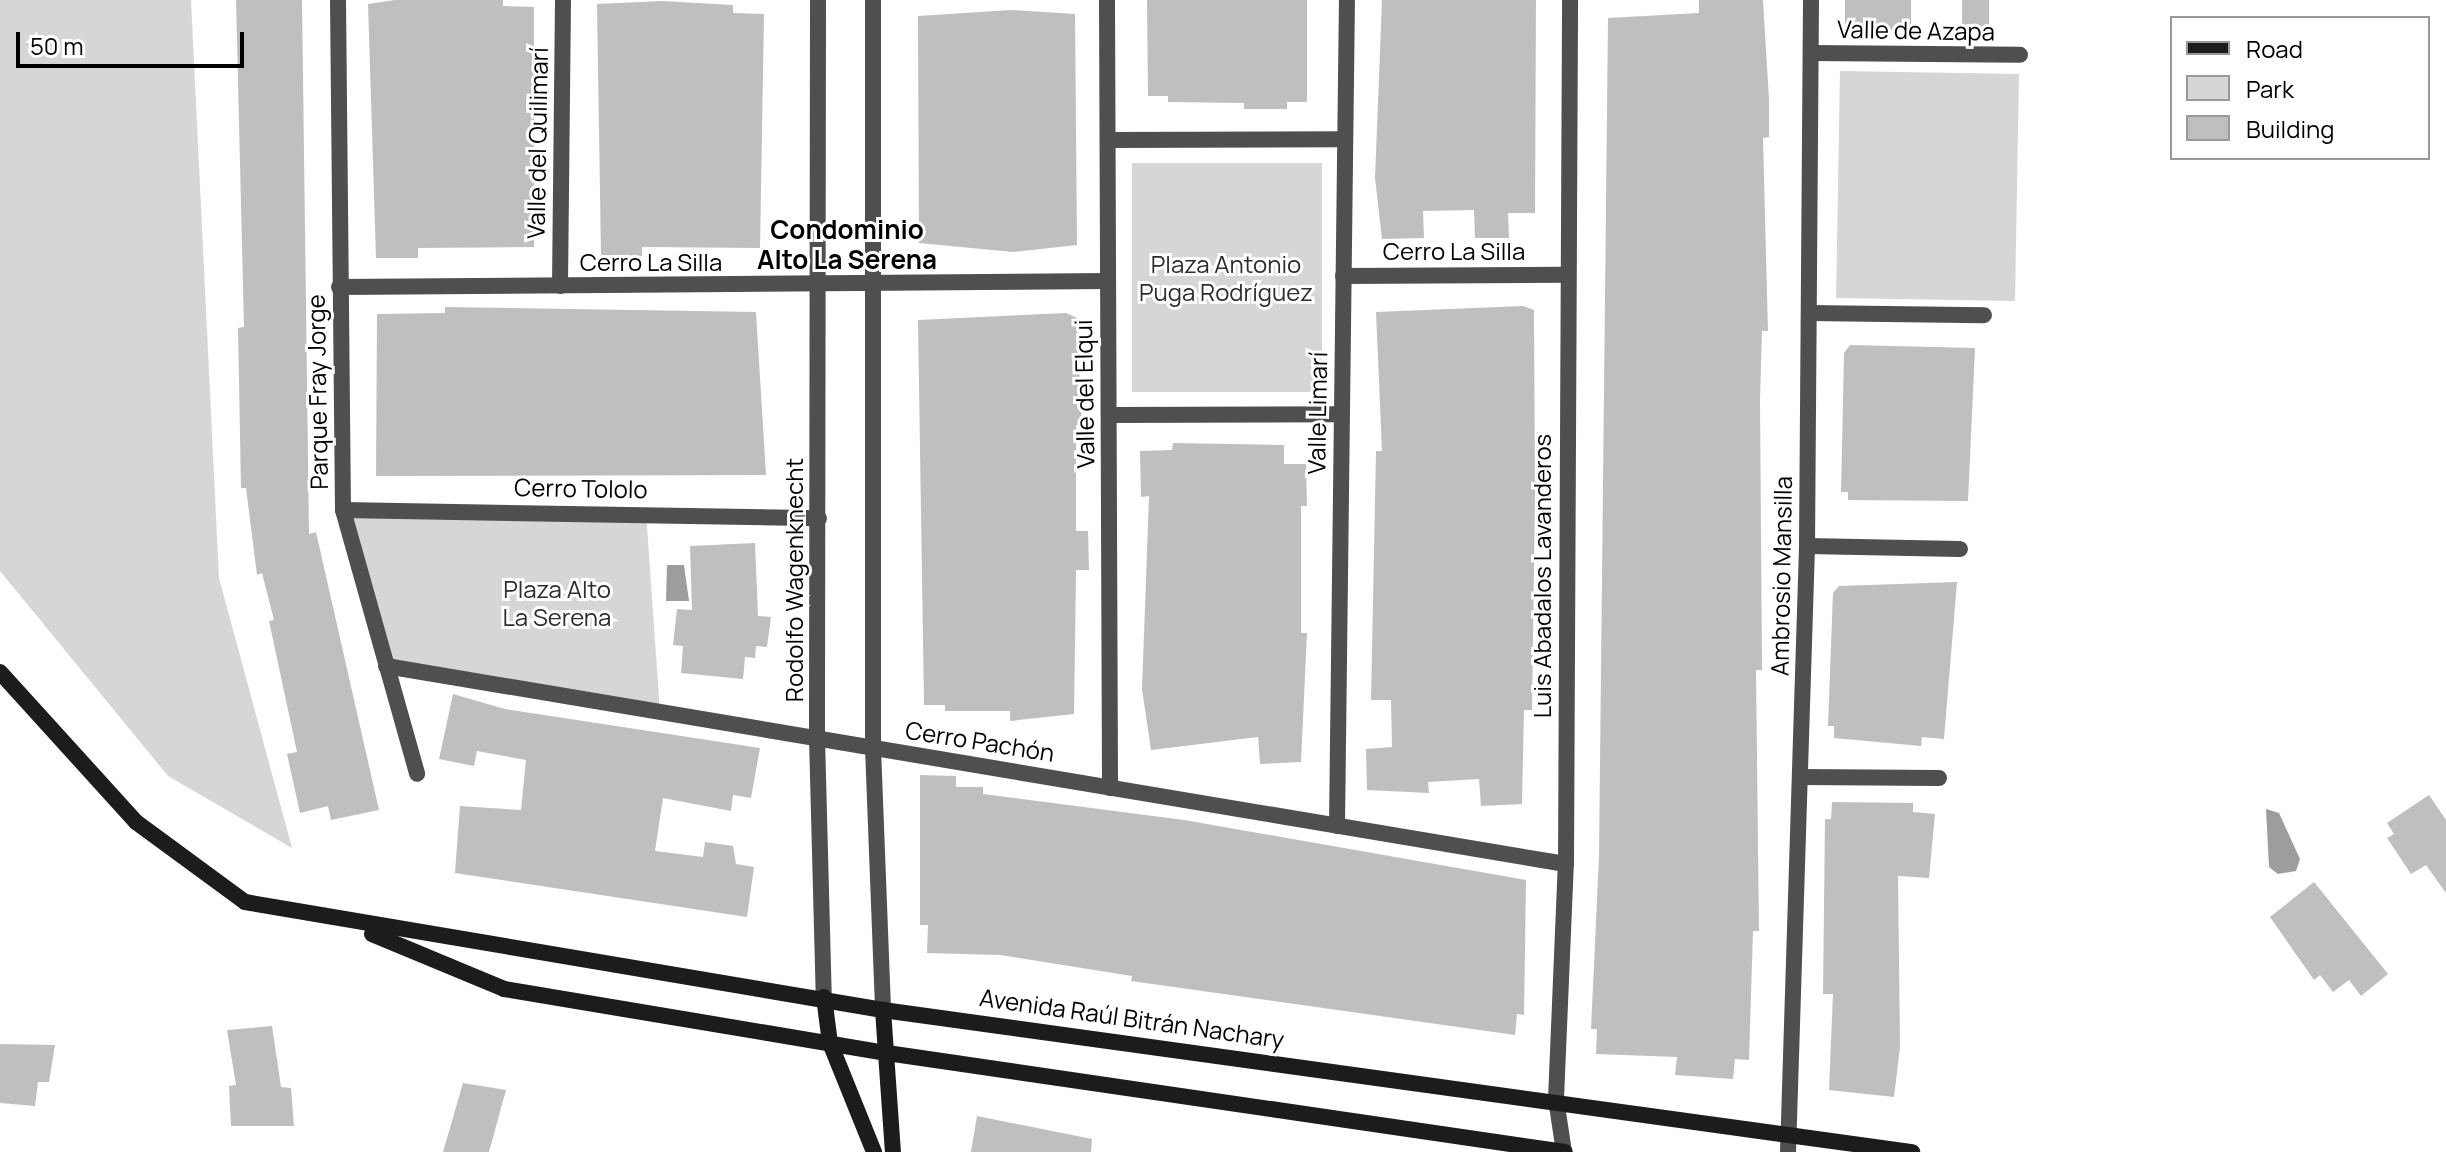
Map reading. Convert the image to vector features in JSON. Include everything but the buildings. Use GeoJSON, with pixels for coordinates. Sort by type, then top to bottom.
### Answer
{"type":"FeatureCollection","features":[{"type":"Feature","properties":{"kind":"main road","name":"Avenida Raúl Bitrán Nachary"},"geometry":{"type":"LineString","coordinates":[[0,672],[46,730],[184,863],[245,902],[348,924],[824,997],[883,1010],[1556,1099],[1912,1152]]}},
{"type":"Feature","properties":{"kind":"main road","name":"Avenida Raúl Bitrán Nachary"},"geometry":{"type":"LineString","coordinates":[[348,924],[504,989],[887,1053],[1564,1152]]}},
{"type":"Feature","properties":{"kind":"main road","name":"Rodolfo Wagenknecht"},"geometry":{"type":"LineString","coordinates":[[824,997],[830,1043],[874,1152]]}},
{"type":"Feature","properties":{"kind":"main road"},"geometry":{"type":"LineString","coordinates":[[883,1010],[893,1152]]}},
{"type":"Feature","properties":{"kind":"street","name":"Parque Fray Jorge"},"geometry":{"type":"LineString","coordinates":[[338,0],[343,510],[417,774]]}},
{"type":"Feature","properties":{"kind":"street","name":"Valle del Quilimarí"},"geometry":{"type":"LineString","coordinates":[[560,286],[563,0]]}},
{"type":"Feature","properties":{"kind":"street","name":"Rodolfo Wagenknecht"},"geometry":{"type":"LineString","coordinates":[[818,0],[817,738],[824,997]]}},
{"type":"Feature","properties":{"kind":"street"},"geometry":{"type":"LineString","coordinates":[[873,0],[873,748],[883,1010]]}},
{"type":"Feature","properties":{"kind":"street","name":"Valle del Elqui"},"geometry":{"type":"LineString","coordinates":[[1107,0],[1110,788]]}},
{"type":"Feature","properties":{"kind":"street","name":"Valle Limarí"},"geometry":{"type":"LineString","coordinates":[[1337,826],[1347,0]]}},
{"type":"Feature","properties":{"kind":"street","name":"Luis Abadalos Lavanderos"},"geometry":{"type":"LineString","coordinates":[[1564,1152],[1556,1099],[1566,864],[1566,275],[1570,0]]}},
{"type":"Feature","properties":{"kind":"street","name":"Ambrosio Mansilla"},"geometry":{"type":"LineString","coordinates":[[1788,1152],[1807,546],[1811,0]]}},
{"type":"Feature","properties":{"kind":"street","name":"Valle de Azapa"},"geometry":{"type":"LineString","coordinates":[[1811,53],[2020,55]]}},
{"type":"Feature","properties":{"kind":"street"},"geometry":{"type":"LineString","coordinates":[[1108,140],[1345,139]]}},
{"type":"Feature","properties":{"kind":"street","name":"Cerro La Silla"},"geometry":{"type":"LineString","coordinates":[[1343,276],[1566,275]]}},
{"type":"Feature","properties":{"kind":"street","name":"Cerro La Silla"},"geometry":{"type":"LineString","coordinates":[[339,287],[873,286],[1107,281]]}},
{"type":"Feature","properties":{"kind":"street"},"geometry":{"type":"LineString","coordinates":[[1809,313],[1984,315]]}},
{"type":"Feature","properties":{"kind":"street"},"geometry":{"type":"LineString","coordinates":[[1109,415],[1341,414]]}},
{"type":"Feature","properties":{"kind":"street","name":"Cerro Tololo"},"geometry":{"type":"LineString","coordinates":[[343,510],[819,518]]}},
{"type":"Feature","properties":{"kind":"street"},"geometry":{"type":"LineString","coordinates":[[1807,546],[1960,549]]}},
{"type":"Feature","properties":{"kind":"street","name":"Cerro Pachón"},"geometry":{"type":"LineString","coordinates":[[386,666],[1566,864]]}},
{"type":"Feature","properties":{"kind":"street"},"geometry":{"type":"LineString","coordinates":[[1801,777],[1939,778]]}},
{"type":"Feature","properties":{"kind":"green space"},"geometry":{"type":"Polygon","coordinates":[[[0,0],[191,0],[219,578],[292,848],[168,776],[0,571],[0,0]]]}},
{"type":"Feature","properties":{"kind":"green space"},"geometry":{"type":"Polygon","coordinates":[[[1840,71],[2019,74],[2015,301],[1836,298],[1840,71]]]}},
{"type":"Feature","properties":{"kind":"green space","name":"Plaza Antonio Puga Rodríguez"},"geometry":{"type":"Polygon","coordinates":[[[1132,163],[1322,163],[1322,392],[1132,392],[1132,163]]]}},
{"type":"Feature","properties":{"kind":"green space","name":"Plaza Alto La Serena"},"geometry":{"type":"Polygon","coordinates":[[[343,510],[646,512],[660,712],[386,666],[343,510]]]}},
{"type":"Feature","properties":{"kind":"shaded area"},"geometry":{"type":"Polygon","coordinates":[[[667,565],[684,565],[689,601],[666,601],[667,565]]]}},
{"type":"Feature","properties":{"kind":"shaded area"},"geometry":{"type":"Polygon","coordinates":[[[2266,809],[2279,813],[2300,859],[2296,871],[2278,874],[2269,867],[2266,809]]]}},
{"type":"Feature","properties":{"kind":"district","name":"Condominio Alto La Serena"},"geometry":{"type":"Point","coordinates":[847,245]}}]}
